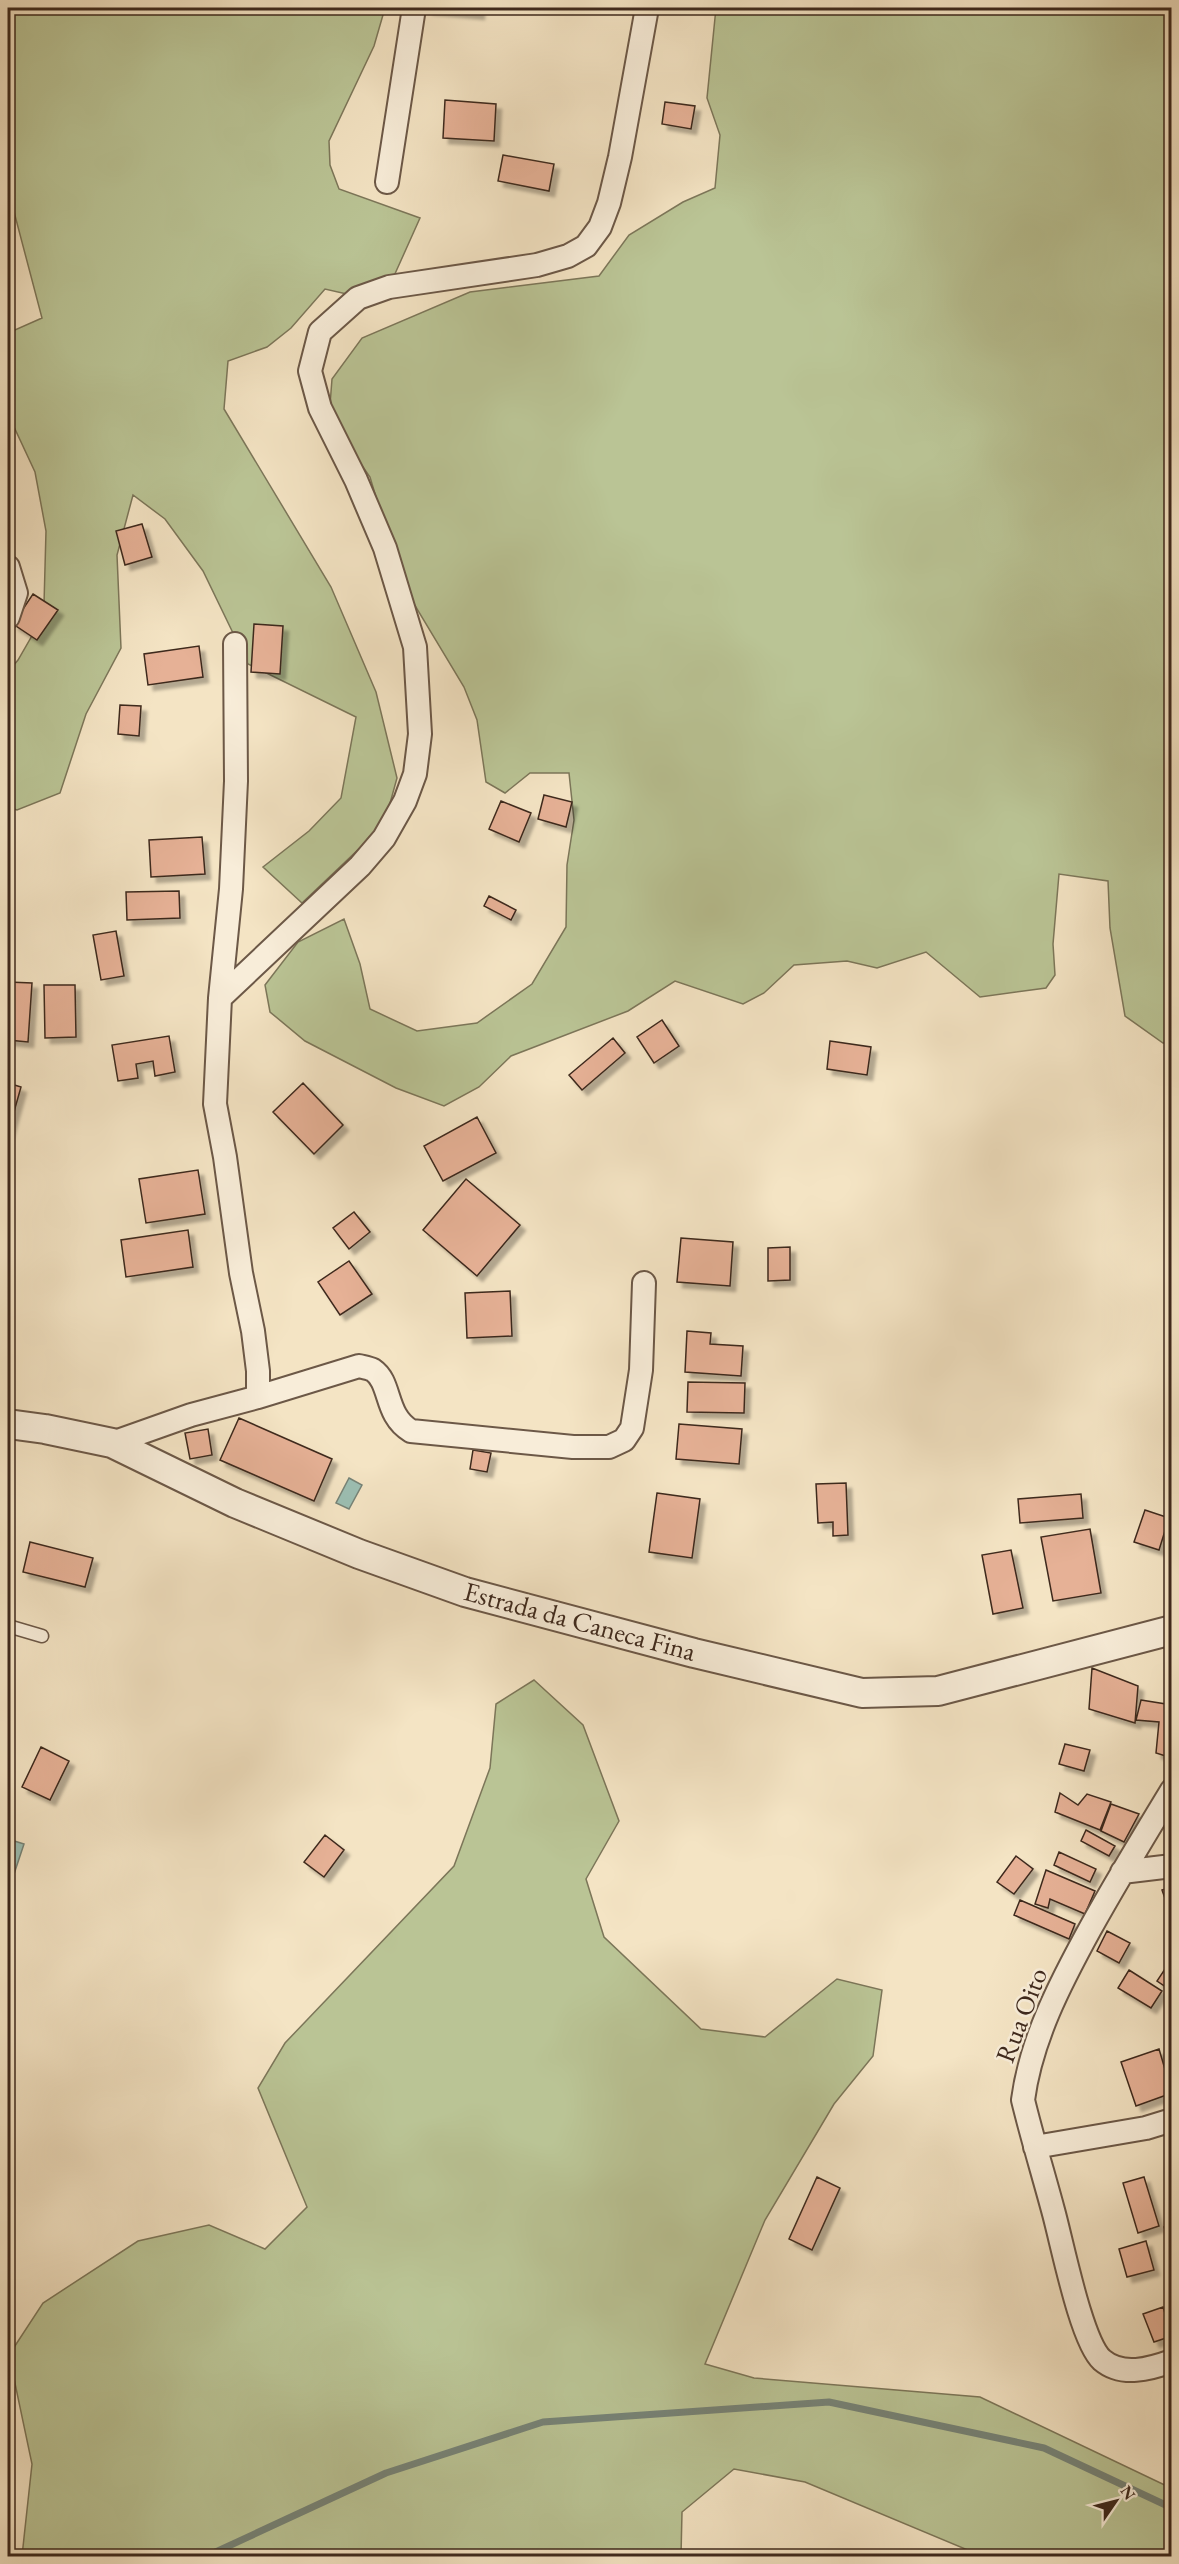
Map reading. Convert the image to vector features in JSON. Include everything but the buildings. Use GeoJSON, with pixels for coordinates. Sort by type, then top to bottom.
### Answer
{"type":"FeatureCollection","features":[{"type":"Feature","properties":{"kind":"street"},"geometry":{"type":"LineString","coordinates":[[387,182],[414,8]]}},
{"type":"Feature","properties":{"kind":"street"},"geometry":{"type":"LineString","coordinates":[[220,998],[360,866],[384,838],[405,801],[416,764],[420,734],[415,647],[385,548],[356,480],[321,408],[310,371],[320,332],[358,298],[389,287],[537,265],[568,256],[586,246],[600,227],[609,203],[620,157],[647,8]]}},
{"type":"Feature","properties":{"kind":"street"},"geometry":{"type":"LineString","coordinates":[[8,567],[16,593],[8,617]]}},
{"type":"Feature","properties":{"kind":"street"},"geometry":{"type":"LineString","coordinates":[[235,644],[236,781],[231,889],[220,998],[215,1104],[254,1341],[258,1371],[258,1397]]}},
{"type":"Feature","properties":{"kind":"street"},"geometry":{"type":"LineString","coordinates":[[112,1443],[191,1415],[358,1366],[373,1370],[381,1380],[394,1416],[411,1431],[573,1447],[609,1447],[624,1440],[632,1428],[641,1370],[644,1283]]}},
{"type":"Feature","properties":{"kind":"street","name":"Estrada da Caneca Fina"},"geometry":{"type":"LineString","coordinates":[[8,1424],[112,1443],[235,1503],[359,1554],[465,1592],[694,1653],[862,1693],[938,1691],[1172,1630]]}},
{"type":"Feature","properties":{"kind":"street","name":"Rua Oito"},"geometry":{"type":"LineString","coordinates":[[1172,1790],[1122,1872],[1075,1958],[1034,2049],[1026,2075],[1023,2100],[1093,2351],[1112,2367],[1129,2370],[1149,2369],[1172,2361]]}},
{"type":"Feature","properties":{"kind":"street"},"geometry":{"type":"LineString","coordinates":[[1122,1872],[1172,1866]]}},
{"type":"Feature","properties":{"kind":"street"},"geometry":{"type":"LineString","coordinates":[[1035,2148],[1146,2128],[1172,2120]]}},
{"type":"Feature","properties":{"kind":"lane"},"geometry":{"type":"LineString","coordinates":[[8,1626],[42,1636]]}},
{"type":"Feature","properties":{"kind":"green space"},"geometry":{"type":"Polygon","coordinates":[[[8,8],[385,8],[374,46],[329,141],[330,165],[339,189],[420,218],[394,276],[351,295],[325,289],[291,328],[267,347],[228,361],[224,409],[331,587],[376,692],[397,778],[384,825],[302,903],[263,867],[309,831],[341,798],[356,717],[248,664],[203,571],[165,519],[133,495],[117,555],[121,648],[86,714],[60,793],[17,810],[8,807],[8,672],[18,660],[41,620],[44,604],[46,531],[35,472],[8,414],[8,328],[15,330],[42,318],[8,189],[8,8]]]}},
{"type":"Feature","properties":{"kind":"green space"},"geometry":{"type":"Polygon","coordinates":[[[716,8],[1171,8],[1171,1044],[1163,1043],[1125,1016],[1110,928],[1108,881],[1059,874],[1053,944],[1055,975],[1046,988],[980,997],[926,952],[877,968],[847,961],[794,965],[764,993],[743,1004],[675,981],[628,1011],[511,1056],[479,1087],[444,1106],[396,1088],[305,1041],[270,1012],[265,985],[298,942],[344,919],[360,964],[370,1009],[417,1031],[477,1023],[532,984],[566,927],[567,865],[574,820],[569,773],[530,773],[505,793],[486,782],[477,720],[464,687],[402,584],[370,477],[329,418],[332,379],[362,338],[470,292],[599,276],[629,235],[683,202],[715,188],[720,135],[707,98],[716,8]]]}},
{"type":"Feature","properties":{"kind":"green space"},"geometry":{"type":"Polygon","coordinates":[[[534,1680],[583,1725],[619,1821],[586,1879],[604,1937],[701,2029],[765,2037],[837,1979],[882,1990],[873,2056],[834,2104],[765,2220],[705,2364],[754,2378],[980,2397],[1171,2488],[1171,2556],[982,2556],[805,2482],[734,2469],[682,2512],[681,2556],[22,2556],[32,2464],[9,2355],[43,2303],[138,2241],[209,2225],[265,2249],[307,2207],[258,2088],[285,2043],[454,1866],[490,1768],[496,1704],[534,1680]]]}},
{"type":"Feature","properties":{"kind":"water"},"geometry":{"type":"Polygon","coordinates":[[[349,1478],[362,1485],[349,1509],[336,1503],[349,1478]]]}},
{"type":"Feature","properties":{"kind":"water"},"geometry":{"type":"Polygon","coordinates":[[[8,1839],[24,1844],[14,1874],[8,1872],[8,1839]]]}},
{"type":"Feature","properties":{"kind":"waterway"},"geometry":{"type":"LineString","coordinates":[[207,2556],[386,2473],[543,2422],[829,2402],[1044,2448],[1172,2508]]}}]}
